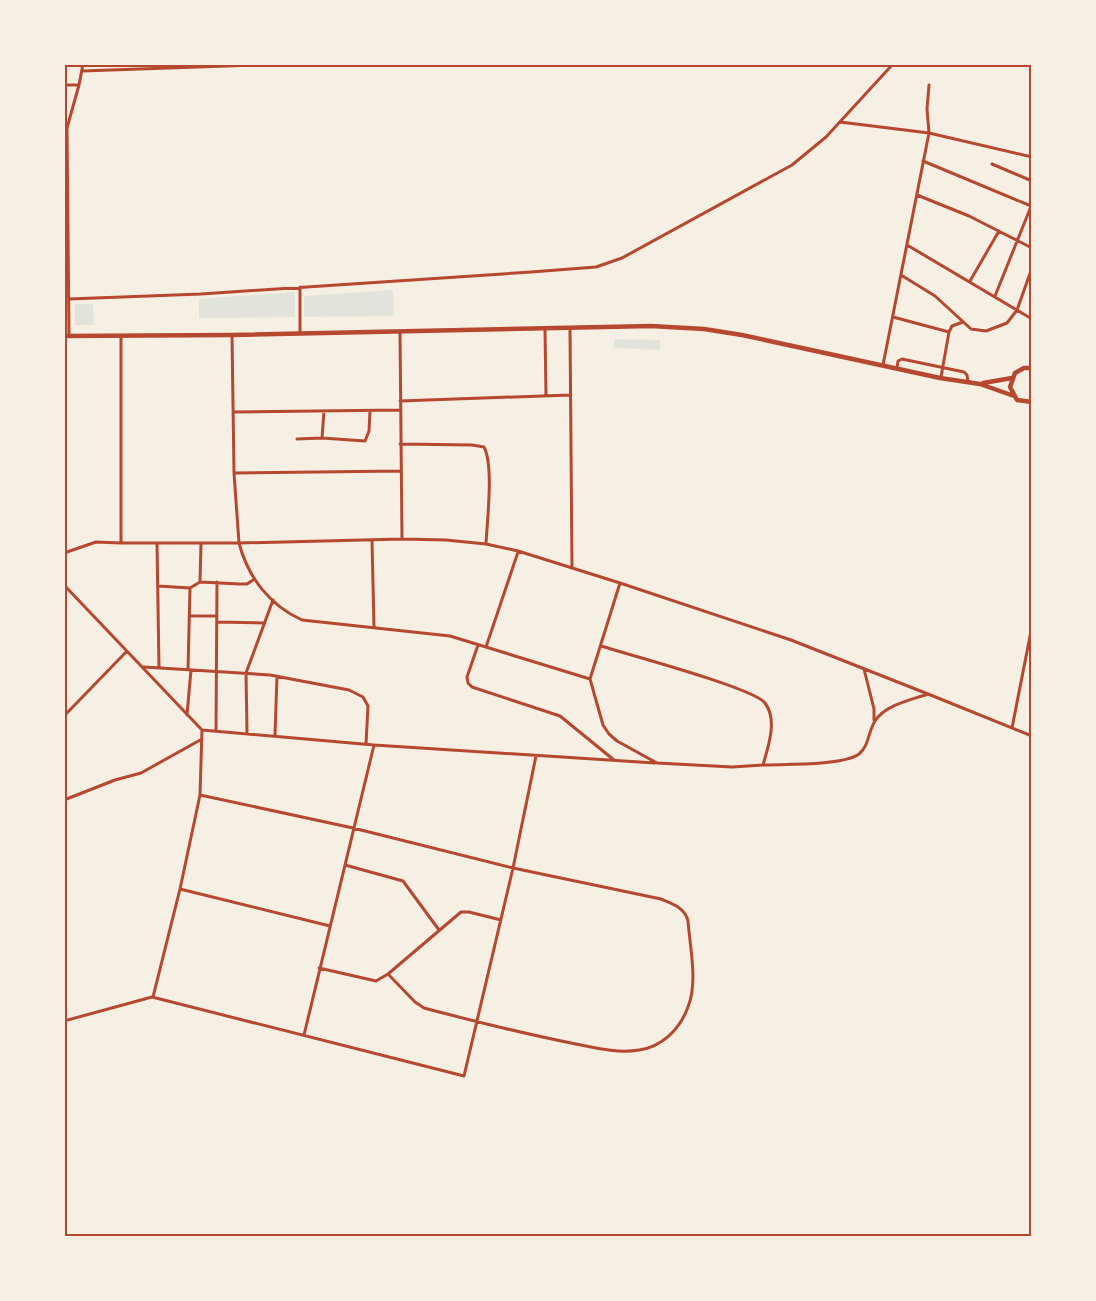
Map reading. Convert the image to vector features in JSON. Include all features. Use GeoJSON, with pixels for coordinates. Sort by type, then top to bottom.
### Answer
{"type":"FeatureCollection","features":[{"type":"Feature","properties":{"kind":"main road"},"geometry":{"type":"LineString","coordinates":[[67,336],[300,334],[651,326],[704,329],[742,334],[940,378],[980,384],[1014,396],[1022,402],[1032,402]]}},
{"type":"Feature","properties":{"kind":"main road"},"geometry":{"type":"LineString","coordinates":[[980,384],[1011,378],[1019,370],[1031,368]]}},
{"type":"Feature","properties":{"kind":"main road"},"geometry":{"type":"LineString","coordinates":[[1011,378],[1010,387],[1014,396]]}},
{"type":"Feature","properties":{"kind":"street"},"geometry":{"type":"LineString","coordinates":[[67,336],[69,299],[67,128],[80,85],[82,64]]}},
{"type":"Feature","properties":{"kind":"street"},"geometry":{"type":"LineString","coordinates":[[82,71],[283,64]]}},
{"type":"Feature","properties":{"kind":"street"},"geometry":{"type":"LineString","coordinates":[[69,299],[531,272],[588,268],[610,263],[792,165],[826,137],[893,64]]}},
{"type":"Feature","properties":{"kind":"street"},"geometry":{"type":"LineString","coordinates":[[64,85],[80,85]]}},
{"type":"Feature","properties":{"kind":"street"},"geometry":{"type":"LineString","coordinates":[[883,365],[929,133],[927,109],[929,85]]}},
{"type":"Feature","properties":{"kind":"street"},"geometry":{"type":"LineString","coordinates":[[840,122],[929,133],[1032,157]]}},
{"type":"Feature","properties":{"kind":"street"},"geometry":{"type":"LineString","coordinates":[[923,161],[1031,205],[995,296]]}},
{"type":"Feature","properties":{"kind":"street"},"geometry":{"type":"LineString","coordinates":[[993,164],[1032,181]]}},
{"type":"Feature","properties":{"kind":"street"},"geometry":{"type":"LineString","coordinates":[[917,195],[969,216],[1032,248]]}},
{"type":"Feature","properties":{"kind":"street"},"geometry":{"type":"LineString","coordinates":[[970,281],[999,231]]}},
{"type":"Feature","properties":{"kind":"street"},"geometry":{"type":"LineString","coordinates":[[907,245],[1032,319]]}},
{"type":"Feature","properties":{"kind":"street"},"geometry":{"type":"LineString","coordinates":[[901,275],[935,296],[971,329],[986,331],[1007,323],[1017,310],[1032,267]]}},
{"type":"Feature","properties":{"kind":"street"},"geometry":{"type":"LineString","coordinates":[[300,287],[300,334]]}},
{"type":"Feature","properties":{"kind":"street"},"geometry":{"type":"LineString","coordinates":[[892,317],[949,332]]}},
{"type":"Feature","properties":{"kind":"street"},"geometry":{"type":"LineString","coordinates":[[940,378],[949,332],[952,326],[963,322]]}},
{"type":"Feature","properties":{"kind":"street"},"geometry":{"type":"LineString","coordinates":[[570,328],[572,568]]}},
{"type":"Feature","properties":{"kind":"street"},"geometry":{"type":"LineString","coordinates":[[545,329],[546,396]]}},
{"type":"Feature","properties":{"kind":"street"},"geometry":{"type":"LineString","coordinates":[[400,332],[402,539]]}},
{"type":"Feature","properties":{"kind":"street"},"geometry":{"type":"LineString","coordinates":[[232,335],[234,473],[239,543],[254,580],[273,600],[302,620],[438,634],[590,679]]}},
{"type":"Feature","properties":{"kind":"street"},"geometry":{"type":"LineString","coordinates":[[121,336],[121,543]]}},
{"type":"Feature","properties":{"kind":"street"},"geometry":{"type":"LineString","coordinates":[[897,368],[900,359],[966,373],[968,382]]}},
{"type":"Feature","properties":{"kind":"street"},"geometry":{"type":"LineString","coordinates":[[400,401],[570,395]]}},
{"type":"Feature","properties":{"kind":"street"},"geometry":{"type":"LineString","coordinates":[[234,412],[400,410]]}},
{"type":"Feature","properties":{"kind":"street"},"geometry":{"type":"LineString","coordinates":[[322,438],[324,411]]}},
{"type":"Feature","properties":{"kind":"street"},"geometry":{"type":"LineString","coordinates":[[297,440],[322,438],[365,441],[369,431],[370,411]]}},
{"type":"Feature","properties":{"kind":"street"},"geometry":{"type":"LineString","coordinates":[[400,444],[484,447],[488,461],[486,544]]}},
{"type":"Feature","properties":{"kind":"street"},"geometry":{"type":"LineString","coordinates":[[234,473],[400,471]]}},
{"type":"Feature","properties":{"kind":"street"},"geometry":{"type":"LineString","coordinates":[[64,553],[96,542],[157,544],[402,539],[486,544],[518,551],[620,583],[791,640],[1032,736]]}},
{"type":"Feature","properties":{"kind":"street"},"geometry":{"type":"LineString","coordinates":[[372,540],[374,628]]}},
{"type":"Feature","properties":{"kind":"street"},"geometry":{"type":"LineString","coordinates":[[200,582],[201,543]]}},
{"type":"Feature","properties":{"kind":"street"},"geometry":{"type":"LineString","coordinates":[[157,544],[159,668]]}},
{"type":"Feature","properties":{"kind":"street"},"geometry":{"type":"LineString","coordinates":[[486,647],[518,551]]}},
{"type":"Feature","properties":{"kind":"street"},"geometry":{"type":"LineString","coordinates":[[158,586],[190,588],[200,582],[248,584],[254,580]]}},
{"type":"Feature","properties":{"kind":"street"},"geometry":{"type":"LineString","coordinates":[[216,731],[217,582]]}},
{"type":"Feature","properties":{"kind":"street"},"geometry":{"type":"LineString","coordinates":[[620,583],[590,679],[603,725],[609,734],[657,764]]}},
{"type":"Feature","properties":{"kind":"street"},"geometry":{"type":"LineString","coordinates":[[64,585],[202,730],[374,745],[732,767],[830,762],[855,756],[866,746],[874,722],[881,714],[928,694]]}},
{"type":"Feature","properties":{"kind":"street"},"geometry":{"type":"LineString","coordinates":[[187,716],[190,588]]}},
{"type":"Feature","properties":{"kind":"street"},"geometry":{"type":"LineString","coordinates":[[247,733],[246,673],[273,600]]}},
{"type":"Feature","properties":{"kind":"street"},"geometry":{"type":"LineString","coordinates":[[189,616],[217,616]]}},
{"type":"Feature","properties":{"kind":"street"},"geometry":{"type":"LineString","coordinates":[[217,622],[265,623]]}},
{"type":"Feature","properties":{"kind":"street"},"geometry":{"type":"LineString","coordinates":[[1012,728],[1032,626]]}},
{"type":"Feature","properties":{"kind":"street"},"geometry":{"type":"LineString","coordinates":[[478,645],[467,677],[472,687],[560,716],[615,760]]}},
{"type":"Feature","properties":{"kind":"street"},"geometry":{"type":"LineString","coordinates":[[601,646],[748,692],[764,701],[771,715],[771,728],[763,765]]}},
{"type":"Feature","properties":{"kind":"street"},"geometry":{"type":"LineString","coordinates":[[64,716],[128,651]]}},
{"type":"Feature","properties":{"kind":"street"},"geometry":{"type":"LineString","coordinates":[[143,667],[277,676],[349,690],[359,694],[368,706],[366,744]]}},
{"type":"Feature","properties":{"kind":"street"},"geometry":{"type":"LineString","coordinates":[[864,669],[872,701],[874,722]]}},
{"type":"Feature","properties":{"kind":"street"},"geometry":{"type":"LineString","coordinates":[[274,735],[277,676]]}},
{"type":"Feature","properties":{"kind":"street"},"geometry":{"type":"LineString","coordinates":[[153,997],[180,889],[200,795],[202,730]]}},
{"type":"Feature","properties":{"kind":"street"},"geometry":{"type":"LineString","coordinates":[[64,800],[141,772],[202,739]]}},
{"type":"Feature","properties":{"kind":"street"},"geometry":{"type":"LineString","coordinates":[[304,1035],[374,745]]}},
{"type":"Feature","properties":{"kind":"street"},"geometry":{"type":"LineString","coordinates":[[64,1021],[153,997],[464,1076],[513,868],[536,756]]}},
{"type":"Feature","properties":{"kind":"street"},"geometry":{"type":"LineString","coordinates":[[200,795],[353,828],[513,868],[651,897],[680,908],[687,915],[692,983],[689,1006],[670,1036],[651,1047],[638,1051],[598,1048],[424,1008],[415,1002],[388,974]]}},
{"type":"Feature","properties":{"kind":"street"},"geometry":{"type":"LineString","coordinates":[[345,865],[403,881],[439,930]]}},
{"type":"Feature","properties":{"kind":"street"},"geometry":{"type":"LineString","coordinates":[[180,889],[330,926]]}},
{"type":"Feature","properties":{"kind":"street"},"geometry":{"type":"LineString","coordinates":[[320,968],[376,981],[388,974],[464,911],[501,920]]}},
{"type":"Feature","properties":{"kind":"shaded area"},"geometry":{"type":"Polygon","coordinates":[[[393,290],[394,316],[304,317],[304,296],[393,290]]]}},
{"type":"Feature","properties":{"kind":"shaded area"},"geometry":{"type":"Polygon","coordinates":[[[295,292],[295,317],[199,318],[199,299],[295,292]]]}},
{"type":"Feature","properties":{"kind":"shaded area"},"geometry":{"type":"Polygon","coordinates":[[[75,304],[93,304],[94,325],[75,325],[75,304]]]}},
{"type":"Feature","properties":{"kind":"shaded area"},"geometry":{"type":"Polygon","coordinates":[[[614,339],[660,340],[660,350],[614,348],[614,339]]]}}]}
